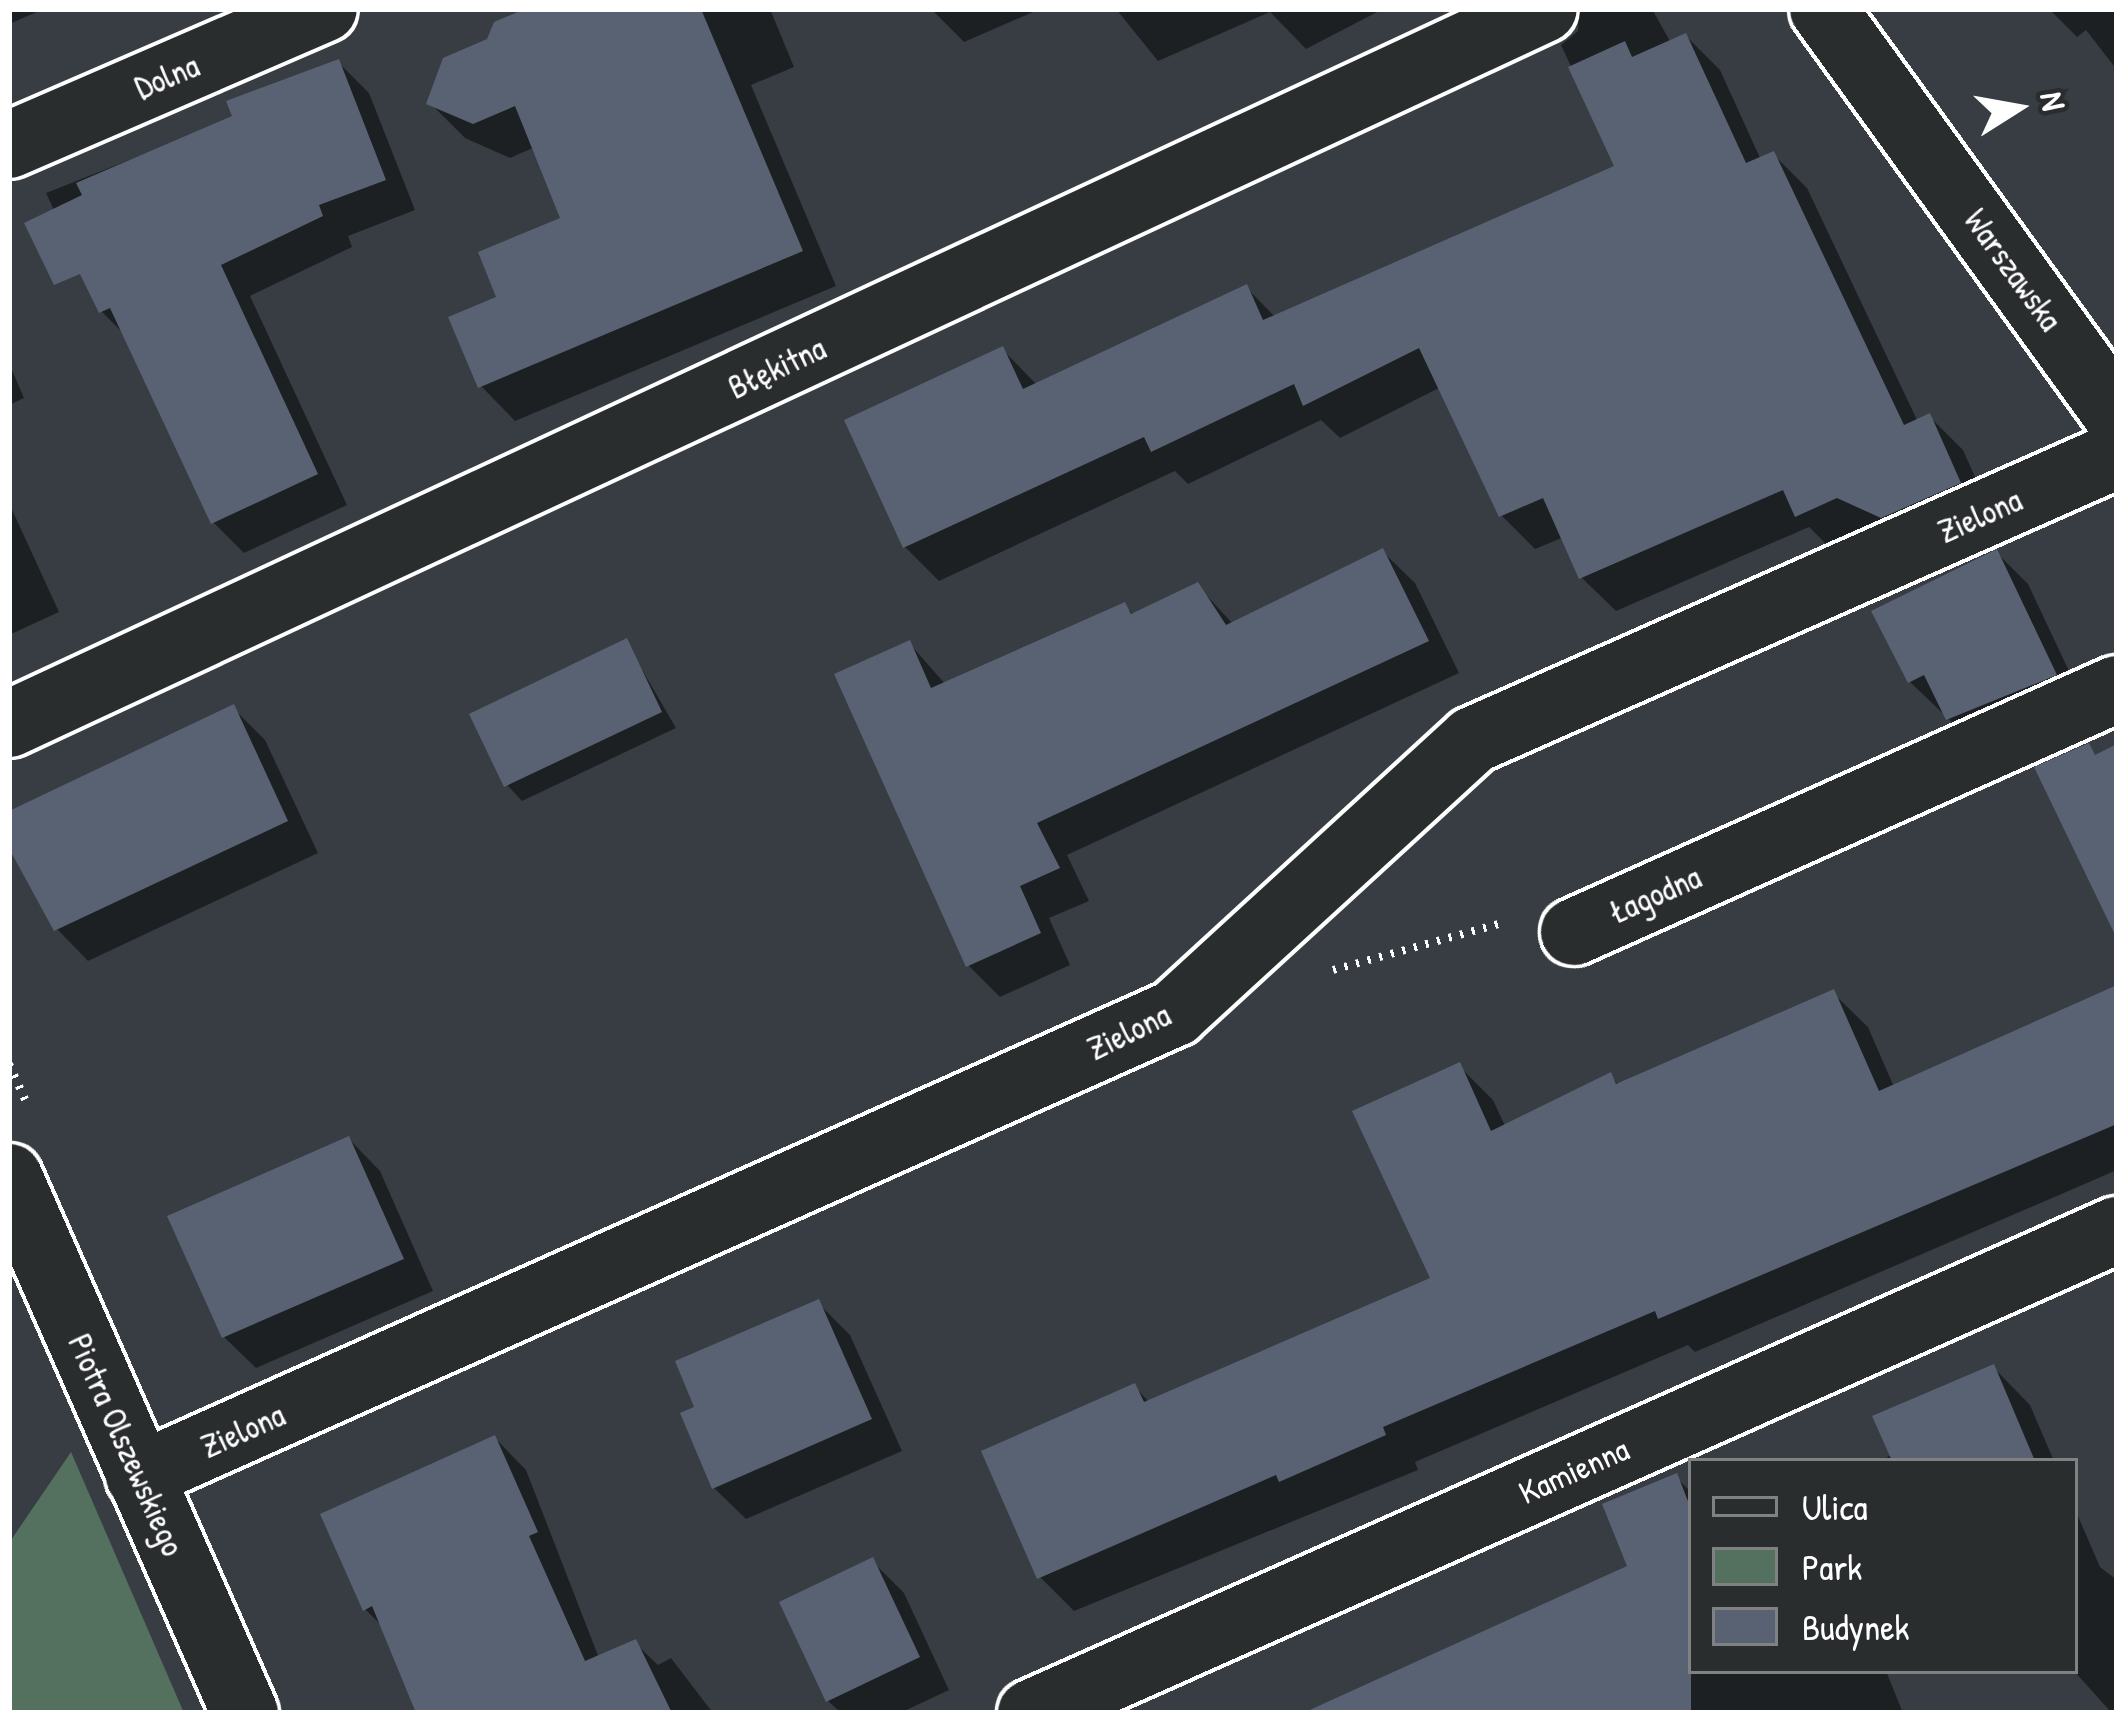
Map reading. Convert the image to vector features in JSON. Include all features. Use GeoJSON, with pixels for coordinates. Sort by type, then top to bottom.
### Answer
{"type":"FeatureCollection","features":[{"type":"Feature","properties":{"kind":"street","name":"Dolna"},"geometry":{"type":"LineString","coordinates":[[9,145],[324,9]]}},
{"type":"Feature","properties":{"kind":"street","name":"Błękitna"},"geometry":{"type":"LineString","coordinates":[[9,724],[1544,9]]}},
{"type":"Feature","properties":{"kind":"street","name":"Warszawska"},"geometry":{"type":"LineString","coordinates":[[1823,9],[2117,415]]}},
{"type":"Feature","properties":{"kind":"street","name":"Zielona"},"geometry":{"type":"LineString","coordinates":[[139,1476],[1175,1013],[1473,740],[2117,455]]}},
{"type":"Feature","properties":{"kind":"street","name":"Łagodna"},"geometry":{"type":"LineString","coordinates":[[1574,932],[2117,689]]}},
{"type":"Feature","properties":{"kind":"street","name":"Piotra Olszewskiego"},"geometry":{"type":"LineString","coordinates":[[9,1177],[244,1713]]}},
{"type":"Feature","properties":{"kind":"street","name":"Kamienna"},"geometry":{"type":"LineString","coordinates":[[1031,1713],[2117,1229]]}},
{"type":"Feature","properties":{"kind":"path","name":"Łagodna"},"geometry":{"type":"LineString","coordinates":[[1311,976],[1538,914],[1574,932]]}},
{"type":"Feature","properties":{"kind":"green space"},"geometry":{"type":"Polygon","coordinates":[[[71,1452],[184,1713],[9,1713],[9,1543],[71,1452]]]}},
{"type":"Feature","properties":{"kind":"building"},"geometry":{"type":"Polygon","coordinates":[[[525,9],[701,9],[803,251],[478,388],[448,317],[496,297],[478,252],[560,218],[515,106],[473,124],[426,104],[443,58],[487,39],[494,22],[525,9]]]}},
{"type":"Feature","properties":{"kind":"building"},"geometry":{"type":"Polygon","coordinates":[[[1686,33],[1746,163],[1774,151],[1904,425],[1930,413],[1961,483],[1881,518],[1837,498],[1795,517],[1783,490],[1579,579],[1543,498],[1499,517],[1419,348],[1303,406],[1294,384],[1151,452],[1144,437],[903,548],[844,420],[1003,346],[1023,389],[1247,284],[1263,320],[1614,166],[1568,67],[1625,41],[1632,57],[1686,33]]]}},
{"type":"Feature","properties":{"kind":"building"},"geometry":{"type":"Polygon","coordinates":[[[339,59],[386,180],[319,205],[323,216],[221,265],[318,474],[211,524],[110,308],[99,313],[80,274],[54,285],[24,223],[82,195],[76,183],[232,116],[226,101],[339,59]]]}},
{"type":"Feature","properties":{"kind":"building"},"geometry":{"type":"Polygon","coordinates":[[[1383,548],[1429,641],[1037,823],[1060,868],[1020,886],[1041,933],[966,967],[834,674],[910,640],[931,688],[1125,602],[1131,614],[1198,582],[1226,625],[1383,548]]]}},
{"type":"Feature","properties":{"kind":"building"},"geometry":{"type":"Polygon","coordinates":[[[1997,549],[2057,675],[1946,720],[1924,675],[1908,683],[1871,611],[1997,549]]]}},
{"type":"Feature","properties":{"kind":"building"},"geometry":{"type":"Polygon","coordinates":[[[627,638],[662,712],[504,787],[469,714],[627,638]]]}},
{"type":"Feature","properties":{"kind":"building"},"geometry":{"type":"Polygon","coordinates":[[[234,704],[288,821],[54,931],[11,852],[9,811],[234,704]]]}},
{"type":"Feature","properties":{"kind":"building"},"geometry":{"type":"Polygon","coordinates":[[[2089,743],[2095,755],[2117,744],[2117,939],[2034,767],[2089,743]]]}},
{"type":"Feature","properties":{"kind":"building"},"geometry":{"type":"Polygon","coordinates":[[[2117,985],[2117,1124],[1658,1319],[1655,1311],[1383,1427],[1386,1435],[1279,1482],[1276,1475],[1037,1579],[981,1451],[1135,1383],[1144,1402],[1430,1278],[1352,1111],[1460,1062],[1491,1131],[1611,1072],[1616,1084],[1834,989],[1879,1091],[2117,985]]]}},
{"type":"Feature","properties":{"kind":"building"},"geometry":{"type":"Polygon","coordinates":[[[349,1136],[404,1259],[222,1338],[167,1216],[349,1136]]]}},
{"type":"Feature","properties":{"kind":"building"},"geometry":{"type":"Polygon","coordinates":[[[819,1299],[872,1419],[712,1489],[680,1413],[694,1407],[675,1361],[819,1299]]]}},
{"type":"Feature","properties":{"kind":"building"},"geometry":{"type":"Polygon","coordinates":[[[1994,1364],[2034,1458],[1891,1458],[1872,1416],[1994,1364]]]}},
{"type":"Feature","properties":{"kind":"building"},"geometry":{"type":"Polygon","coordinates":[[[495,1435],[538,1532],[529,1536],[585,1661],[636,1639],[672,1713],[416,1713],[372,1606],[363,1611],[320,1514],[495,1435]]]}},
{"type":"Feature","properties":{"kind":"building"},"geometry":{"type":"Polygon","coordinates":[[[1677,1473],[1688,1501],[1691,1713],[1303,1713],[1627,1566],[1602,1504],[1677,1473]]]}},
{"type":"Feature","properties":{"kind":"building"},"geometry":{"type":"Polygon","coordinates":[[[873,1557],[920,1657],[826,1702],[779,1602],[873,1557]]]}}]}
